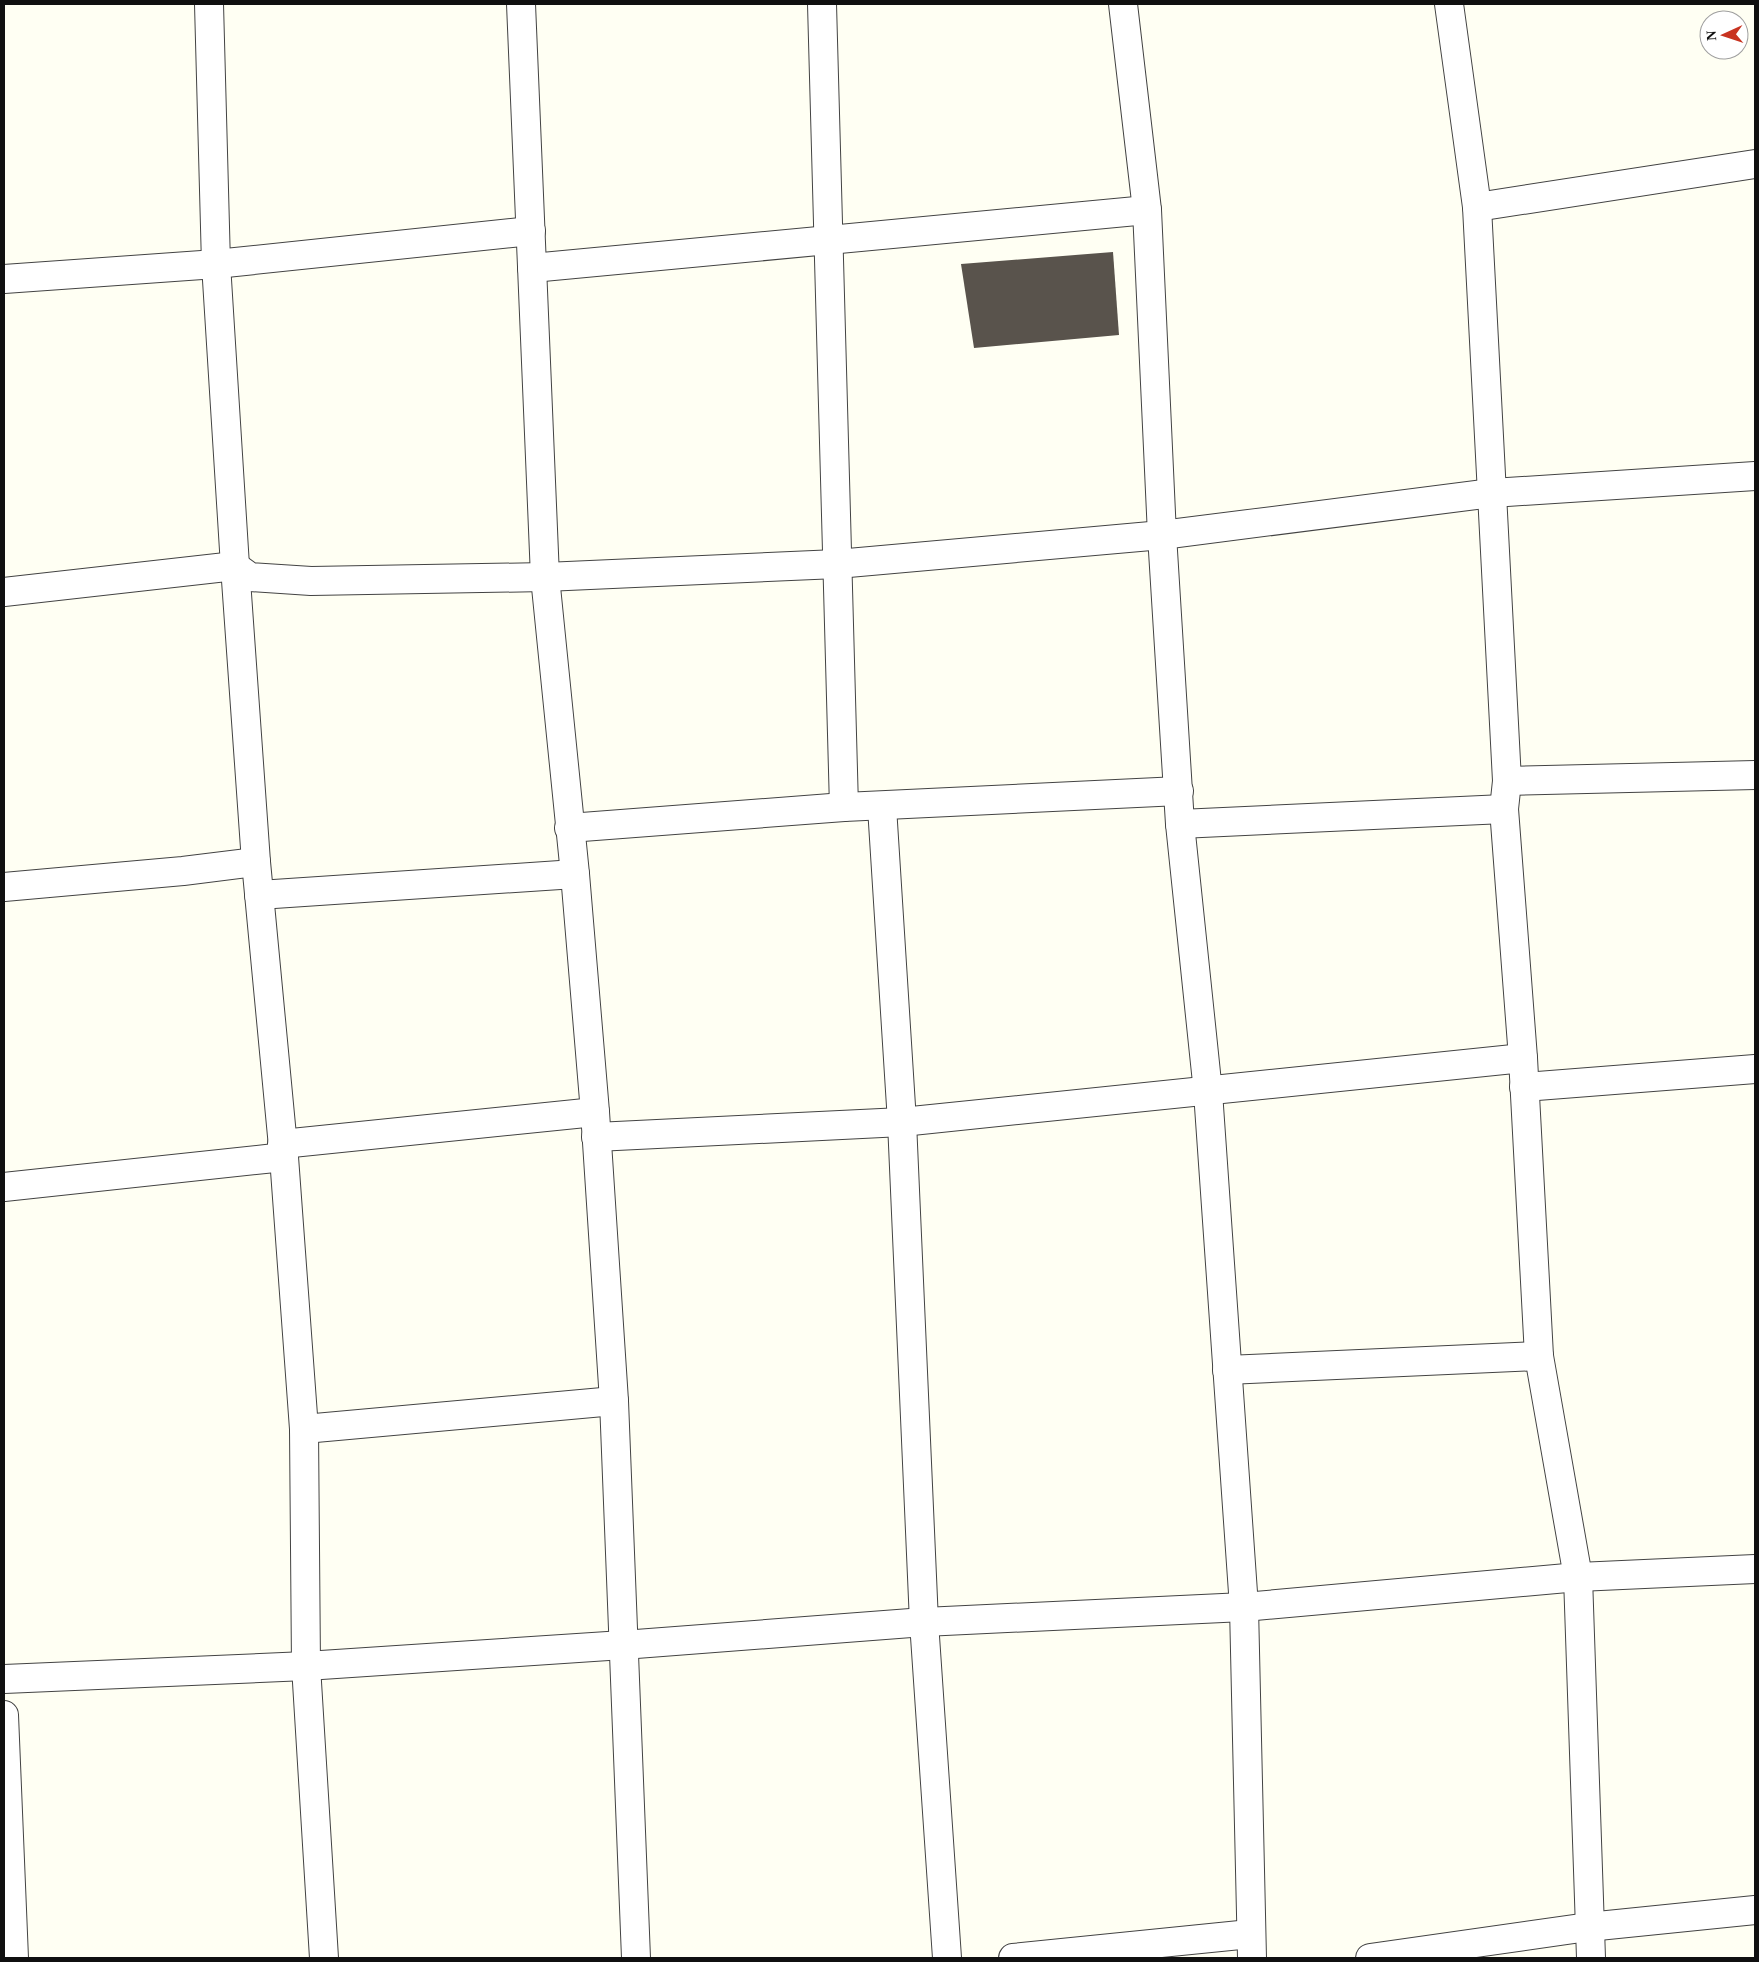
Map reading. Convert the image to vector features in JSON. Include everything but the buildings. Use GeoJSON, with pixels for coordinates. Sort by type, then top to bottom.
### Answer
{"type":"FeatureCollection","features":[{"type":"Feature","properties":{"kind":"street"},"geometry":{"type":"LineString","coordinates":[[209,4],[216,264],[235,566],[256,862],[283,1150],[304,1429],[306,1666],[324,1958]]}},
{"type":"Feature","properties":{"kind":"street"},"geometry":{"type":"LineString","coordinates":[[521,4],[545,577],[575,874],[614,1401],[636,1958]]}},
{"type":"Feature","properties":{"kind":"street"},"geometry":{"type":"LineString","coordinates":[[822,4],[844,807]]}},
{"type":"Feature","properties":{"kind":"street"},"geometry":{"type":"LineString","coordinates":[[1013,1958],[1251,1946],[1244,1607],[1208,1092],[1180,824],[1162,535],[1147,210],[1123,4]]}},
{"type":"Feature","properties":{"kind":"street"},"geometry":{"type":"LineString","coordinates":[[1449,4],[1477,207],[1507,781],[1504,809],[1523,1058],[1539,1356],[1578,1577],[1590,1958]]}},
{"type":"Feature","properties":{"kind":"street"},"geometry":{"type":"LineString","coordinates":[[1477,207],[1755,164]]}},
{"type":"Feature","properties":{"kind":"street"},"geometry":{"type":"LineString","coordinates":[[532,268],[1147,210]]}},
{"type":"Feature","properties":{"kind":"street"},"geometry":{"type":"LineString","coordinates":[[4,279],[216,264],[531,231]]}},
{"type":"Feature","properties":{"kind":"street"},"geometry":{"type":"LineString","coordinates":[[4,592],[235,566],[250,577],[311,580],[545,577],[838,564],[1162,535],[1492,493],[1755,476]]}},
{"type":"Feature","properties":{"kind":"street"},"geometry":{"type":"LineString","coordinates":[[1507,781],[1755,775]]}},
{"type":"Feature","properties":{"kind":"street"},"geometry":{"type":"LineString","coordinates":[[569,828],[844,807],[882,807],[1179,791]]}},
{"type":"Feature","properties":{"kind":"street"},"geometry":{"type":"LineString","coordinates":[[882,807],[902,1122],[924,1622],[947,1958]]}},
{"type":"Feature","properties":{"kind":"street"},"geometry":{"type":"LineString","coordinates":[[1180,824],[1504,809]]}},
{"type":"Feature","properties":{"kind":"street"},"geometry":{"type":"LineString","coordinates":[[4,887],[183,871],[256,862]]}},
{"type":"Feature","properties":{"kind":"street"},"geometry":{"type":"LineString","coordinates":[[259,895],[575,874]]}},
{"type":"Feature","properties":{"kind":"street"},"geometry":{"type":"LineString","coordinates":[[4,1187],[283,1150],[595,1124],[902,1122],[1208,1092],[1523,1058]]}},
{"type":"Feature","properties":{"kind":"street"},"geometry":{"type":"LineString","coordinates":[[1524,1087],[1755,1069]]}},
{"type":"Feature","properties":{"kind":"street"},"geometry":{"type":"LineString","coordinates":[[1227,1370],[1539,1356]]}},
{"type":"Feature","properties":{"kind":"street"},"geometry":{"type":"LineString","coordinates":[[304,1429],[614,1401]]}},
{"type":"Feature","properties":{"kind":"street"},"geometry":{"type":"LineString","coordinates":[[4,1679],[306,1666],[623,1645],[924,1622],[1244,1607],[1578,1577],[1755,1569]]}},
{"type":"Feature","properties":{"kind":"street"},"geometry":{"type":"LineString","coordinates":[[4,1714],[14,1958]]}},
{"type":"Feature","properties":{"kind":"street"},"geometry":{"type":"LineString","coordinates":[[1370,1958],[1588,1927],[1755,1910]]}}]}
